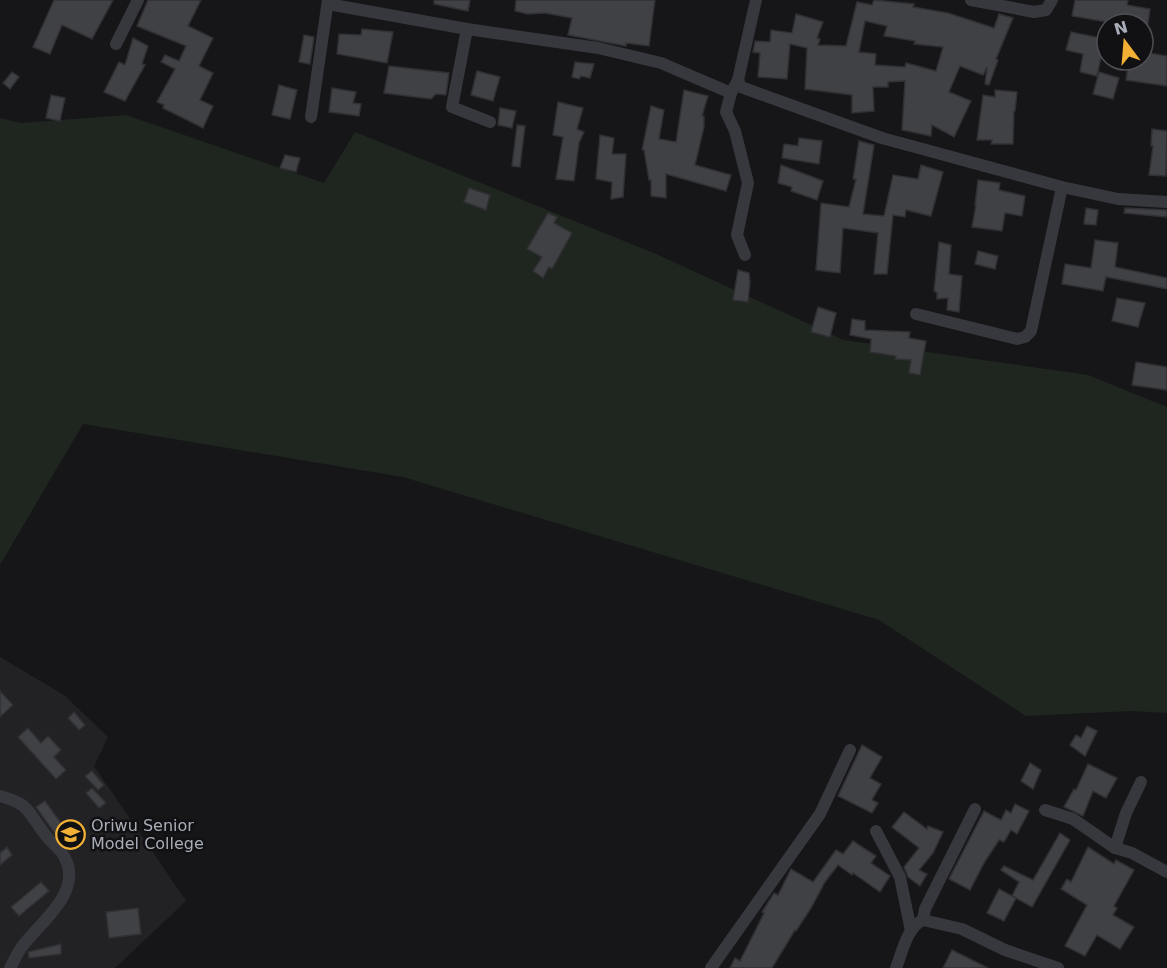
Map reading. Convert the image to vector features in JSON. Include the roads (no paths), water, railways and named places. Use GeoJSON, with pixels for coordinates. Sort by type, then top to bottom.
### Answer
{"type":"FeatureCollection","features":[{"type":"Feature","properties":{"kind":"street"},"geometry":{"type":"LineString","coordinates":[[116,44],[138,0]]}},
{"type":"Feature","properties":{"kind":"street"},"geometry":{"type":"LineString","coordinates":[[745,255],[737,235],[748,183],[735,131],[726,112],[731,93],[738,80],[756,0]]}},
{"type":"Feature","properties":{"kind":"street"},"geometry":{"type":"LineString","coordinates":[[971,0],[1034,12],[1046,10],[1052,0]]}},
{"type":"Feature","properties":{"kind":"street"},"geometry":{"type":"LineString","coordinates":[[311,117],[328,2],[467,29],[598,48],[661,63],[731,93]]}},
{"type":"Feature","properties":{"kind":"street"},"geometry":{"type":"LineString","coordinates":[[467,29],[452,107],[490,122]]}},
{"type":"Feature","properties":{"kind":"street"},"geometry":{"type":"LineString","coordinates":[[738,80],[741,87],[882,138],[1062,187],[1118,199],[1167,202]]}},
{"type":"Feature","properties":{"kind":"street"},"geometry":{"type":"LineString","coordinates":[[916,314],[1017,339],[1025,337],[1031,331],[1062,187]]}},
{"type":"Feature","properties":{"kind":"street"},"geometry":{"type":"LineString","coordinates":[[711,968],[820,814],[850,750]]}},
{"type":"Feature","properties":{"kind":"street"},"geometry":{"type":"LineString","coordinates":[[1115,848],[1126,813],[1141,782]]}},
{"type":"Feature","properties":{"kind":"street"},"geometry":{"type":"LineString","coordinates":[[0,796],[17,801],[29,809],[44,834],[65,857],[71,874],[69,886],[47,920],[22,947],[10,968]]}},
{"type":"Feature","properties":{"kind":"street"},"geometry":{"type":"LineString","coordinates":[[923,920],[925,909],[975,809]]}},
{"type":"Feature","properties":{"kind":"street"},"geometry":{"type":"LineString","coordinates":[[1045,810],[1073,819],[1115,848],[1132,853],[1167,872]]}},
{"type":"Feature","properties":{"kind":"street"},"geometry":{"type":"LineString","coordinates":[[876,831],[900,877],[911,931]]}},
{"type":"Feature","properties":{"kind":"street"},"geometry":{"type":"LineString","coordinates":[[896,968],[915,923],[923,920],[962,929],[1005,950],[1058,968]]}},
{"type":"Feature","properties":{"kind":"place","name":"Oriwu Senior Model College"},"geometry":{"type":"Point","coordinates":[70,834]}}]}
